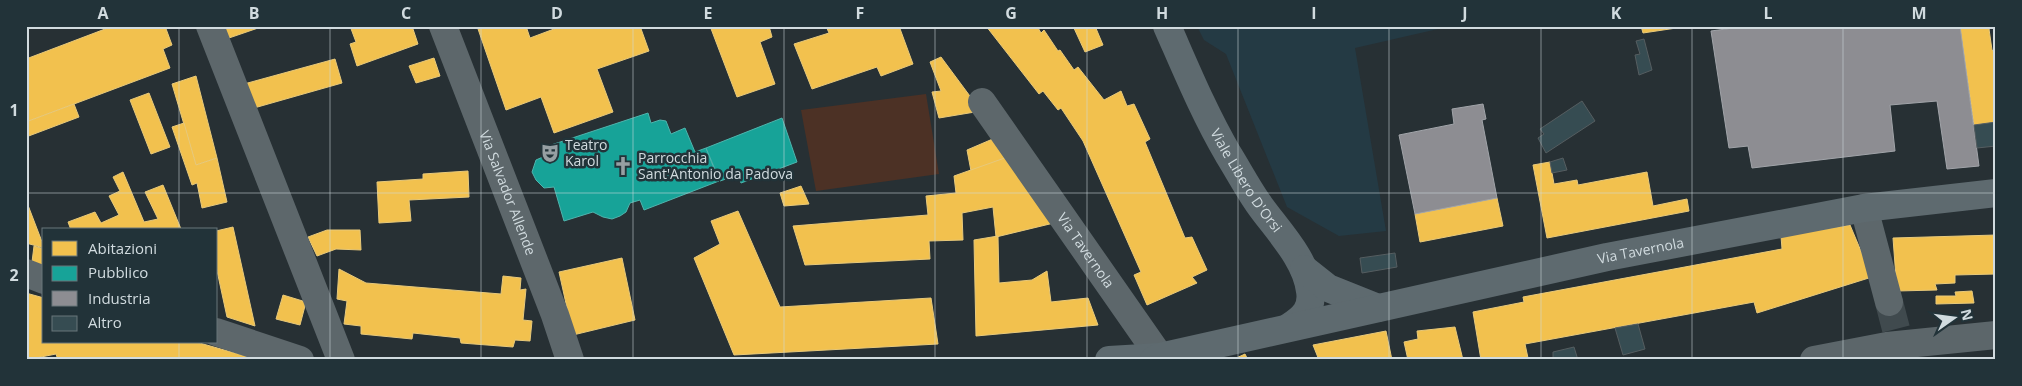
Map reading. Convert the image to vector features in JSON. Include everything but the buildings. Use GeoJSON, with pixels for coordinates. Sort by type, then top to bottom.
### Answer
{"type":"FeatureCollection","features":[{"type":"Feature","properties":{"kind":"highway"},"geometry":{"type":"LineString","coordinates":[[1814,360],[1887,346],[1996,335]]}},
{"type":"Feature","properties":{"kind":"main road","name":"Viale Libero D'Orsi"},"geometry":{"type":"LineString","coordinates":[[1167,26],[1198,96],[1227,152],[1257,202],[1304,269],[1310,291],[1310,306],[1303,317],[1289,327]]}},
{"type":"Feature","properties":{"kind":"main road","name":"Via Tavernola"},"geometry":{"type":"LineString","coordinates":[[1157,358],[1607,257],[1864,208],[1996,193]]}},
{"type":"Feature","properties":{"kind":"main road"},"geometry":{"type":"LineString","coordinates":[[1304,269],[1328,288],[1378,308]]}},
{"type":"Feature","properties":{"kind":"main road"},"geometry":{"type":"LineString","coordinates":[[1109,360],[1157,358]]}},
{"type":"Feature","properties":{"kind":"street"},"geometry":{"type":"LineString","coordinates":[[210,26],[341,360]]}},
{"type":"Feature","properties":{"kind":"street","name":"Via Salvador Allende"},"geometry":{"type":"LineString","coordinates":[[443,26],[555,314],[570,360]]}},
{"type":"Feature","properties":{"kind":"street","name":"Via Tavernola"},"geometry":{"type":"LineString","coordinates":[[982,102],[1157,358]]}},
{"type":"Feature","properties":{"kind":"street"},"geometry":{"type":"LineString","coordinates":[[1864,208],[1889,302]]}},
{"type":"Feature","properties":{"kind":"street"},"geometry":{"type":"LineString","coordinates":[[26,273],[42,279]]}},
{"type":"Feature","properties":{"kind":"street"},"geometry":{"type":"LineString","coordinates":[[218,333],[300,360]]}},
{"type":"Feature","properties":{"kind":"shaded area"},"geometry":{"type":"Polygon","coordinates":[[[1197,26],[1451,26],[1355,48],[1386,231],[1339,236],[1287,207],[1226,54],[1204,40],[1197,26]]]}},
{"type":"Feature","properties":{"kind":"shaded area"},"geometry":{"type":"Polygon","coordinates":[[[926,94],[939,174],[816,191],[801,110],[926,94]]]}},
{"type":"Feature","properties":{"kind":"tunnel"},"geometry":{"type":"LineString","coordinates":[[1889,302],[1904,360]]}},
{"type":"Feature","properties":{"kind":"place","name":"Teatro Karol"},"geometry":{"type":"Point","coordinates":[550,153]}},
{"type":"Feature","properties":{"kind":"place","name":"Parrocchia Sant'Antonio da Padova"},"geometry":{"type":"Point","coordinates":[623,166]}}]}
